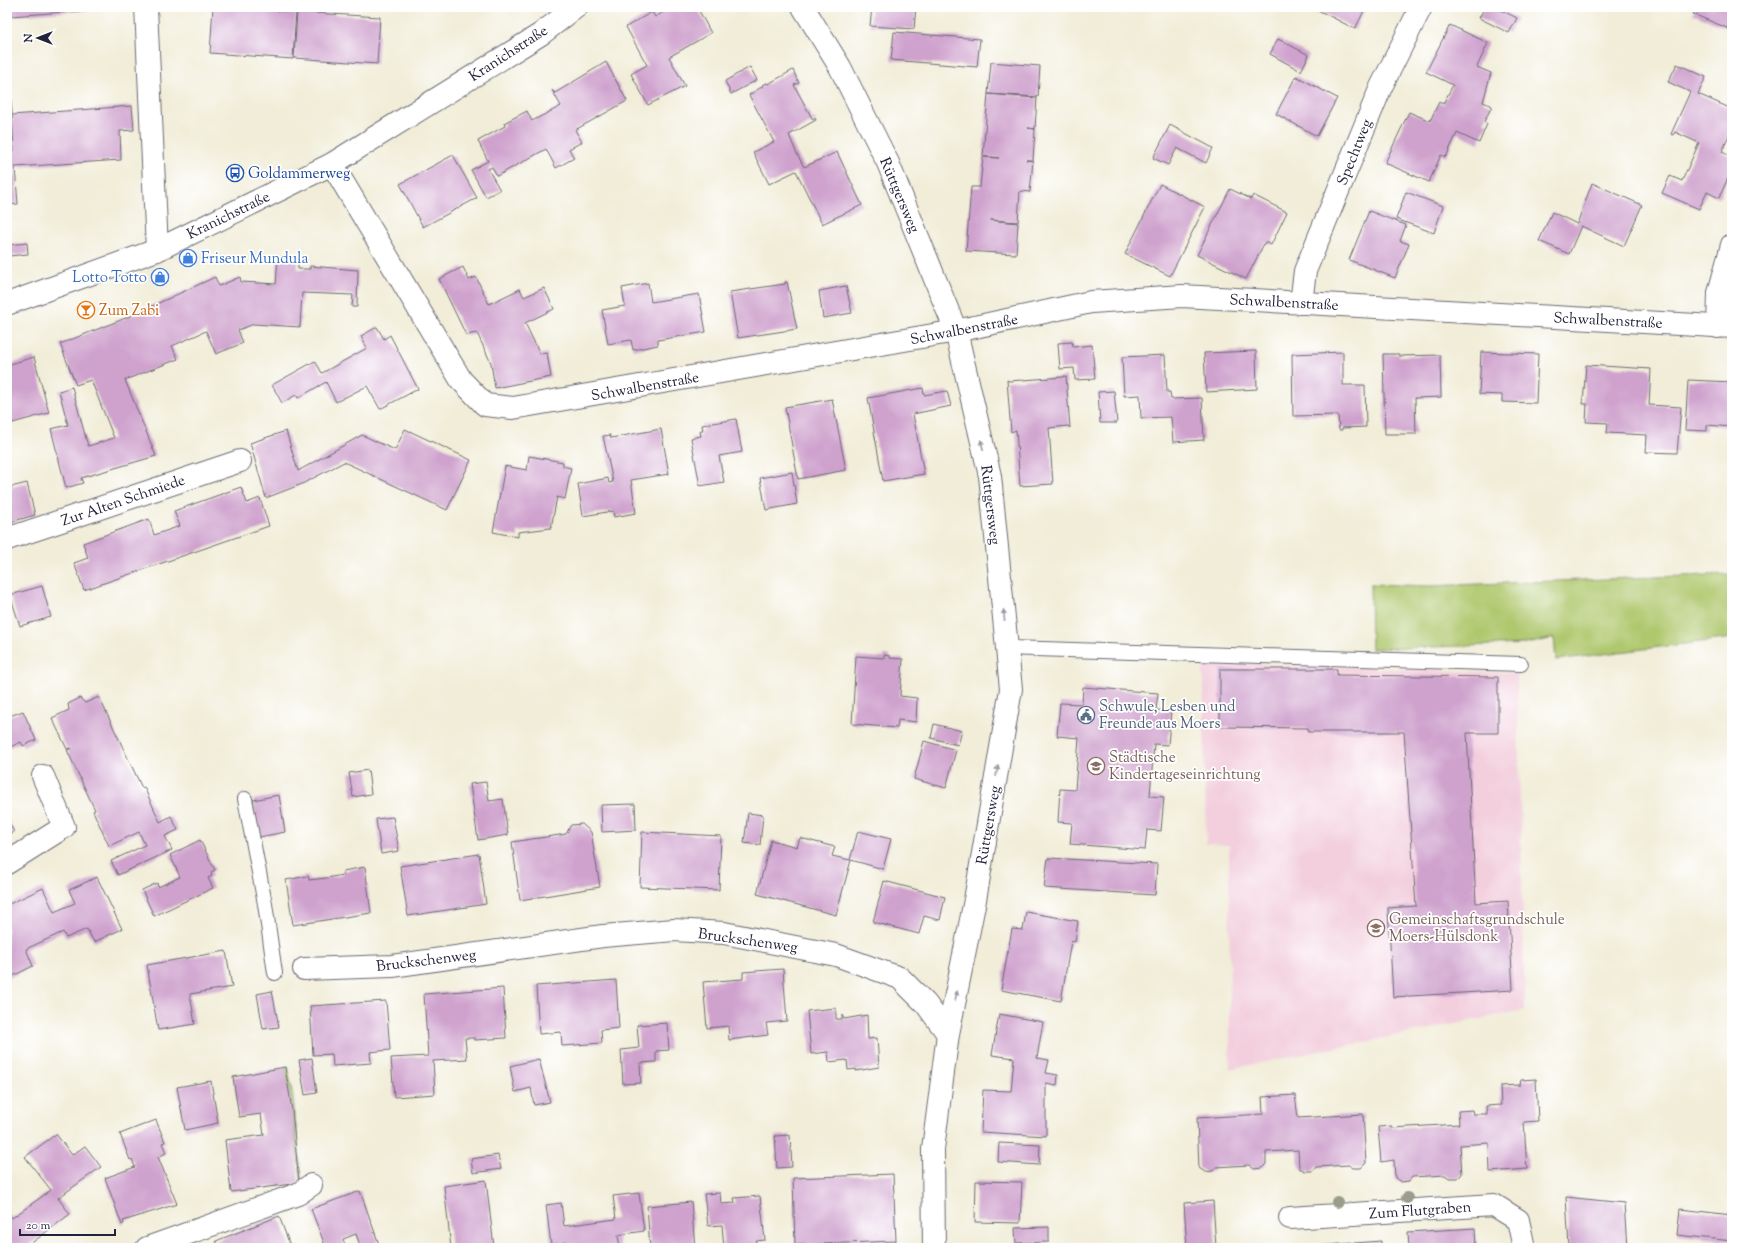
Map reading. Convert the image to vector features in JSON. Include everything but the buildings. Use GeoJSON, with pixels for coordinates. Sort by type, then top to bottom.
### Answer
{"type":"FeatureCollection","features":[{"type":"Feature","properties":{"kind":"street"},"geometry":{"type":"LineString","coordinates":[[146,7],[157,250]]}},
{"type":"Feature","properties":{"kind":"street","name":"Kranichstraße"},"geometry":{"type":"LineString","coordinates":[[7,304],[157,250],[332,164],[541,34],[576,7]]}},
{"type":"Feature","properties":{"kind":"street","name":"Rüttgersweg"},"geometry":{"type":"LineString","coordinates":[[803,7],[840,67],[888,163],[956,332],[990,476],[1011,689],[975,900],[948,1034]]}},
{"type":"Feature","properties":{"kind":"street","name":"Spechtweg"},"geometry":{"type":"LineString","coordinates":[[1301,303],[1305,271],[1381,87],[1421,7]]}},
{"type":"Feature","properties":{"kind":"street","name":"Schwalbenstraße"},"geometry":{"type":"LineString","coordinates":[[332,164],[461,380],[485,405],[513,408],[956,332],[1091,302],[1182,296],[1725,327]]}},
{"type":"Feature","properties":{"kind":"street"},"geometry":{"type":"LineString","coordinates":[[1725,327],[1719,293],[1732,246]]}},
{"type":"Feature","properties":{"kind":"street","name":"Zur Alten Schmiede"},"geometry":{"type":"LineString","coordinates":[[7,539],[240,461]]}},
{"type":"Feature","properties":{"kind":"street"},"geometry":{"type":"LineString","coordinates":[[7,863],[64,827],[43,776]]}},
{"type":"Feature","properties":{"kind":"street","name":"Bruckschenweg"},"geometry":{"type":"LineString","coordinates":[[304,969],[392,966],[603,936],[674,930],[724,933],[836,955],[900,978],[926,1004],[948,1034]]}},
{"type":"Feature","properties":{"kind":"street"},"geometry":{"type":"LineString","coordinates":[[934,1248],[933,1149],[948,1034]]}},
{"type":"Feature","properties":{"kind":"street"},"geometry":{"type":"LineString","coordinates":[[147,1248],[298,1194],[311,1185]]}},
{"type":"Feature","properties":{"kind":"street","name":"Zum Flutgraben"},"geometry":{"type":"LineString","coordinates":[[1290,1218],[1494,1205],[1518,1220],[1524,1248]]}},
{"type":"Feature","properties":{"kind":"lane"},"geometry":{"type":"LineString","coordinates":[[1007,648],[1521,664]]}},
{"type":"Feature","properties":{"kind":"lane"},"geometry":{"type":"LineString","coordinates":[[244,799],[265,904],[275,973]]}},
{"type":"Feature","properties":{"kind":"shaded area","name":"Gemeinschaftsgrundschule Moers-Hülsdonk"},"geometry":{"type":"Polygon","coordinates":[[[1203,662],[1517,673],[1525,1010],[1230,1069],[1229,845],[1206,844],[1203,662]]]}},
{"type":"Feature","properties":{"kind":"green space"},"geometry":{"type":"Polygon","coordinates":[[[1732,574],[1732,638],[1556,660],[1554,638],[1527,644],[1371,649],[1370,584],[1429,586],[1732,574]]]}},
{"type":"Feature","properties":{"kind":"green space"},"geometry":{"type":"Polygon","coordinates":[[[285,1067],[288,1067],[293,1098],[302,1184],[285,1067]]]}},
{"type":"Feature","properties":{"kind":"place","name":"Goldammerweg"},"geometry":{"type":"Point","coordinates":[235,173]}},
{"type":"Feature","properties":{"kind":"place","name":"Friseur Mundula"},"geometry":{"type":"Point","coordinates":[188,258]}},
{"type":"Feature","properties":{"kind":"place","name":"Lotto Totto"},"geometry":{"type":"Point","coordinates":[160,277]}},
{"type":"Feature","properties":{"kind":"place","name":"Zum Zabi"},"geometry":{"type":"Point","coordinates":[86,310]}},
{"type":"Feature","properties":{"kind":"place","name":"Schwule, Lesben und Freunde aus Moers"},"geometry":{"type":"Point","coordinates":[1086,715]}},
{"type":"Feature","properties":{"kind":"place","name":"Städtische Kindertageseinrichtung"},"geometry":{"type":"Point","coordinates":[1096,766]}},
{"type":"Feature","properties":{"kind":"place","name":"Gemeinschaftsgrundschule Moers-Hülsdonk"},"geometry":{"type":"Point","coordinates":[1376,928]}}]}
